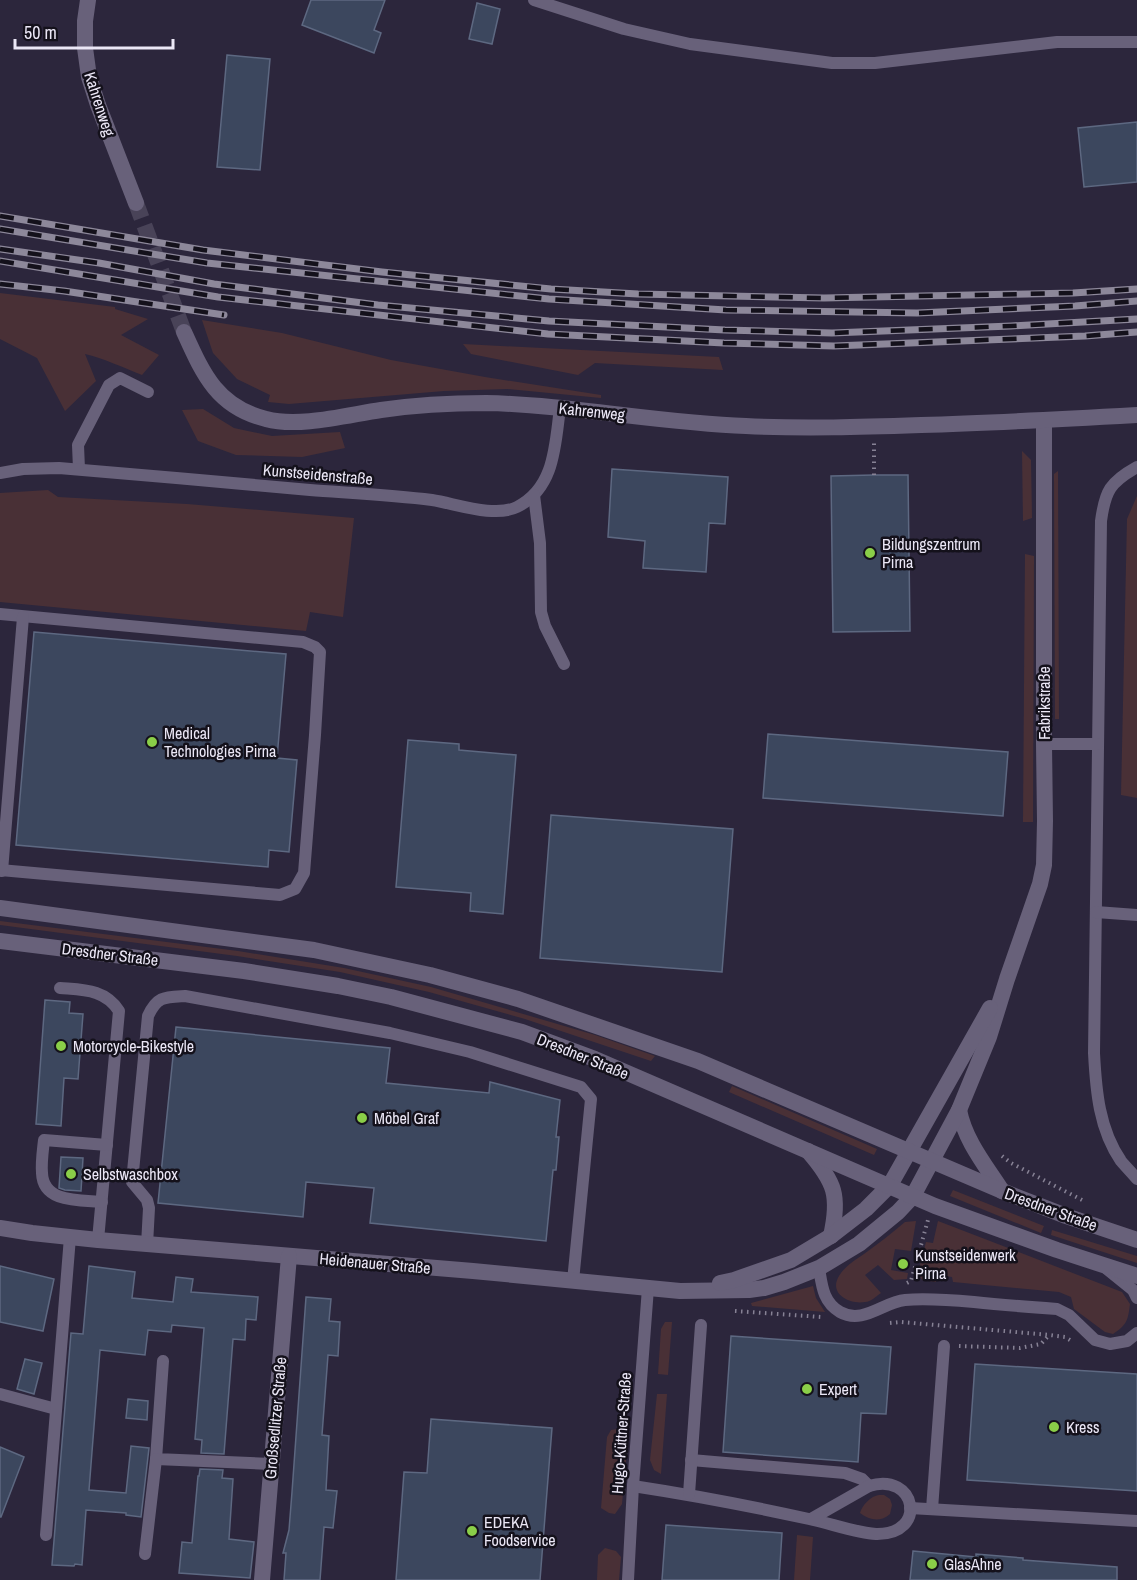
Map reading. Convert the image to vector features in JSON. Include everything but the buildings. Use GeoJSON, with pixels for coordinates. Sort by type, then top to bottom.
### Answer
{"type":"FeatureCollection","features":[{"type":"Feature","properties":{"kind":"street","name":"Kahrenweg"},"geometry":{"type":"LineString","coordinates":[[88,0],[85,48],[89,77],[136,203]]}},
{"type":"Feature","properties":{"kind":"street","name":"Kahrenweg"},"geometry":{"type":"LineString","coordinates":[[184,332],[209,383],[225,399],[244,412],[284,422],[309,421],[421,405],[485,403],[560,408],[718,425],[782,428],[1044,421],[1137,415]]}},
{"type":"Feature","properties":{"kind":"street","name":"Fabrikstraße"},"geometry":{"type":"LineString","coordinates":[[913,1196],[958,1110],[989,1037],[1036,897],[1044,865],[1044,421]]}},
{"type":"Feature","properties":{"kind":"street","name":"Dresdner Straße"},"geometry":{"type":"LineString","coordinates":[[0,908],[314,950],[430,975],[518,999],[698,1061],[1002,1191],[1137,1240]]}},
{"type":"Feature","properties":{"kind":"street","name":"Dresdner Straße"},"geometry":{"type":"LineString","coordinates":[[0,940],[244,971],[338,986],[522,1032],[596,1059],[935,1206],[1137,1276]]}},
{"type":"Feature","properties":{"kind":"street","name":"Fabrikstraße"},"geometry":{"type":"LineString","coordinates":[[890,1185],[1007,979]]}},
{"type":"Feature","properties":{"kind":"street"},"geometry":{"type":"LineString","coordinates":[[958,1110],[971,1143],[1002,1191]]}},
{"type":"Feature","properties":{"kind":"street"},"geometry":{"type":"LineString","coordinates":[[808,1151],[826,1172],[832,1186],[836,1215],[831,1236]]}},
{"type":"Feature","properties":{"kind":"street","name":"Heidenauer Straße"},"geometry":{"type":"LineString","coordinates":[[680,1291],[734,1280],[791,1260],[831,1236],[866,1209],[890,1185]]}},
{"type":"Feature","properties":{"kind":"street","name":"Heidenauer Straße"},"geometry":{"type":"LineString","coordinates":[[0,1228],[69,1238],[473,1271],[680,1291],[749,1290],[784,1282],[819,1268],[859,1244],[891,1219],[913,1196]]}},
{"type":"Feature","properties":{"kind":"street","name":"Großsedlitzer Straße"},"geometry":{"type":"LineString","coordinates":[[262,1580],[289,1256]]}},
{"type":"Feature","properties":{"kind":"lane"},"geometry":{"type":"LineString","coordinates":[[534,0],[624,29],[690,44],[832,63],[875,63],[1057,42],[1137,42]]}},
{"type":"Feature","properties":{"kind":"lane"},"geometry":{"type":"LineString","coordinates":[[79,469],[78,445],[109,385],[120,378],[148,392]]}},
{"type":"Feature","properties":{"kind":"lane","name":"Kunstseidenstraße"},"geometry":{"type":"LineString","coordinates":[[0,473],[59,468],[79,469],[431,500],[495,512],[508,511],[534,495],[545,482],[553,461],[560,408]]}},
{"type":"Feature","properties":{"kind":"lane"},"geometry":{"type":"LineString","coordinates":[[1137,467],[1113,483],[1104,499],[1101,521],[1094,1053],[1101,1113],[1109,1139],[1122,1162],[1137,1179]]}},
{"type":"Feature","properties":{"kind":"lane"},"geometry":{"type":"LineString","coordinates":[[534,495],[540,543],[541,612],[545,626],[564,664]]}},
{"type":"Feature","properties":{"kind":"lane"},"geometry":{"type":"LineString","coordinates":[[0,615],[23,617],[303,642],[315,647],[320,652],[315,735],[303,873],[295,889],[280,895],[1,871],[23,617]]}},
{"type":"Feature","properties":{"kind":"lane"},"geometry":{"type":"LineString","coordinates":[[1044,744],[1097,744]]}},
{"type":"Feature","properties":{"kind":"lane"},"geometry":{"type":"LineString","coordinates":[[1096,912],[1137,915]]}},
{"type":"Feature","properties":{"kind":"lane"},"geometry":{"type":"LineString","coordinates":[[60,987],[92,990],[107,997],[118,1011],[98,1240]]}},
{"type":"Feature","properties":{"kind":"lane"},"geometry":{"type":"LineString","coordinates":[[147,1245],[149,1208],[147,1200],[132,1182],[148,1016],[152,1006],[158,1000],[185,996],[390,1033],[470,1052],[581,1087],[591,1099],[573,1281]]}},
{"type":"Feature","properties":{"kind":"lane"},"geometry":{"type":"LineString","coordinates":[[102,1202],[52,1194],[44,1185],[42,1172],[44,1140],[107,1146]]}},
{"type":"Feature","properties":{"kind":"lane"},"geometry":{"type":"LineString","coordinates":[[46,1535],[69,1238]]}},
{"type":"Feature","properties":{"kind":"lane"},"geometry":{"type":"LineString","coordinates":[[1104,1266],[1133,1290],[1137,1298]]}},
{"type":"Feature","properties":{"kind":"lane"},"geometry":{"type":"LineString","coordinates":[[819,1268],[827,1301],[840,1312],[850,1315],[869,1314],[894,1302],[904,1300],[937,1299],[1057,1309],[1069,1315],[1095,1340],[1110,1344],[1127,1341],[1137,1333]]}},
{"type":"Feature","properties":{"kind":"lane","name":"Hugo-Küttner-Straße"},"geometry":{"type":"LineString","coordinates":[[628,1580],[648,1288]]}},
{"type":"Feature","properties":{"kind":"lane"},"geometry":{"type":"LineString","coordinates":[[689,1494],[701,1325]]}},
{"type":"Feature","properties":{"kind":"lane"},"geometry":{"type":"LineString","coordinates":[[932,1509],[944,1346]]}},
{"type":"Feature","properties":{"kind":"lane"},"geometry":{"type":"LineString","coordinates":[[145,1554],[156,1459],[163,1361]]}},
{"type":"Feature","properties":{"kind":"lane"},"geometry":{"type":"LineString","coordinates":[[0,1394],[56,1409]]}},
{"type":"Feature","properties":{"kind":"lane"},"geometry":{"type":"LineString","coordinates":[[156,1459],[272,1464]]}},
{"type":"Feature","properties":{"kind":"lane"},"geometry":{"type":"LineString","coordinates":[[691,1460],[845,1473],[862,1479],[869,1486]]}},
{"type":"Feature","properties":{"kind":"lane"},"geometry":{"type":"LineString","coordinates":[[633,1486],[689,1494],[873,1534],[891,1533],[902,1528],[909,1518],[908,1496],[892,1484],[879,1483],[869,1486],[811,1519]]}},
{"type":"Feature","properties":{"kind":"lane"},"geometry":{"type":"LineString","coordinates":[[910,1508],[1137,1521]]}},
{"type":"Feature","properties":{"kind":"path"},"geometry":{"type":"LineString","coordinates":[[874,439],[874,475]]}},
{"type":"Feature","properties":{"kind":"path"},"geometry":{"type":"LineString","coordinates":[[996,1152],[1011,1163],[1092,1203]]}},
{"type":"Feature","properties":{"kind":"path"},"geometry":{"type":"LineString","coordinates":[[733,1311],[824,1317],[829,1320]]}},
{"type":"Feature","properties":{"kind":"path"},"geometry":{"type":"LineString","coordinates":[[883,1325],[901,1322],[1050,1335],[1065,1337],[1074,1343]]}},
{"type":"Feature","properties":{"kind":"path"},"geometry":{"type":"LineString","coordinates":[[944,1346],[1020,1348],[1041,1344],[1050,1335]]}},
{"type":"Feature","properties":{"kind":"shaded area"},"geometry":{"type":"Polygon","coordinates":[[[0,293],[115,307],[115,309],[148,319],[121,335],[159,355],[142,375],[85,354],[96,381],[65,411],[37,358],[0,339],[0,293]]]}},
{"type":"Feature","properties":{"kind":"shaded area"},"geometry":{"type":"Polygon","coordinates":[[[202,320],[282,333],[391,360],[601,395],[601,398],[507,389],[444,391],[289,404],[268,402],[270,395],[237,379],[213,353],[202,320]]]}},
{"type":"Feature","properties":{"kind":"shaded area"},"geometry":{"type":"Polygon","coordinates":[[[463,344],[719,357],[723,370],[595,363],[578,375],[471,354],[463,344]]]}},
{"type":"Feature","properties":{"kind":"shaded area"},"geometry":{"type":"Polygon","coordinates":[[[203,409],[234,428],[272,436],[340,432],[345,448],[302,457],[236,455],[198,441],[182,410],[203,409]]]}},
{"type":"Feature","properties":{"kind":"shaded area"},"geometry":{"type":"Polygon","coordinates":[[[1022,451],[1031,460],[1032,518],[1023,521],[1022,451]]]}},
{"type":"Feature","properties":{"kind":"shaded area"},"geometry":{"type":"Polygon","coordinates":[[[1058,471],[1059,719],[1055,719],[1054,474],[1058,471]]]}},
{"type":"Feature","properties":{"kind":"shaded area"},"geometry":{"type":"Polygon","coordinates":[[[48,490],[58,497],[187,504],[354,518],[343,617],[310,612],[306,631],[0,602],[0,493],[48,490]]]}},
{"type":"Feature","properties":{"kind":"shaded area"},"geometry":{"type":"Polygon","coordinates":[[[1137,496],[1137,798],[1121,795],[1127,519],[1137,496]]]}},
{"type":"Feature","properties":{"kind":"shaded area"},"geometry":{"type":"Polygon","coordinates":[[[1025,554],[1034,556],[1033,822],[1023,822],[1025,554]]]}},
{"type":"Feature","properties":{"kind":"shaded area"},"geometry":{"type":"Polygon","coordinates":[[[0,921],[238,951],[344,968],[431,987],[595,1035],[655,1056],[651,1061],[525,1019],[429,992],[340,972],[0,925],[0,921]]]}},
{"type":"Feature","properties":{"kind":"shaded area"},"geometry":{"type":"Polygon","coordinates":[[[732,1086],[877,1149],[874,1155],[729,1092],[732,1086]]]}},
{"type":"Feature","properties":{"kind":"shaded area"},"geometry":{"type":"Polygon","coordinates":[[[953,1190],[1044,1226],[1041,1233],[950,1196],[953,1190]]]}},
{"type":"Feature","properties":{"kind":"shaded area"},"geometry":{"type":"Polygon","coordinates":[[[916,1221],[911,1251],[895,1249],[891,1270],[908,1273],[907,1279],[894,1280],[878,1265],[865,1275],[881,1293],[871,1300],[853,1302],[838,1293],[836,1282],[850,1264],[905,1222],[916,1221]]]}},
{"type":"Feature","properties":{"kind":"shaded area"},"geometry":{"type":"Polygon","coordinates":[[[938,1221],[1122,1292],[1130,1304],[1126,1322],[1113,1334],[1105,1332],[1074,1309],[1071,1297],[1059,1292],[953,1282],[952,1277],[937,1275],[936,1282],[922,1280],[918,1273],[926,1242],[933,1243],[938,1221]]]}},
{"type":"Feature","properties":{"kind":"shaded area"},"geometry":{"type":"Polygon","coordinates":[[[1052,1230],[1137,1256],[1137,1263],[1051,1235],[1052,1230]]]}},
{"type":"Feature","properties":{"kind":"shaded area"},"geometry":{"type":"Polygon","coordinates":[[[813,1286],[816,1298],[825,1312],[752,1306],[751,1303],[813,1286]]]}},
{"type":"Feature","properties":{"kind":"shaded area"},"geometry":{"type":"Polygon","coordinates":[[[665,1322],[672,1322],[668,1375],[658,1374],[661,1329],[665,1322]]]}},
{"type":"Feature","properties":{"kind":"shaded area"},"geometry":{"type":"Polygon","coordinates":[[[657,1394],[667,1394],[661,1474],[654,1470],[650,1460],[657,1394]]]}},
{"type":"Feature","properties":{"kind":"shaded area"},"geometry":{"type":"Polygon","coordinates":[[[611,1430],[624,1431],[628,1439],[622,1504],[615,1514],[601,1508],[607,1437],[611,1430]]]}},
{"type":"Feature","properties":{"kind":"shaded area"},"geometry":{"type":"Polygon","coordinates":[[[879,1495],[890,1499],[892,1505],[890,1514],[875,1520],[860,1513],[867,1501],[879,1495]]]}},
{"type":"Feature","properties":{"kind":"shaded area"},"geometry":{"type":"Polygon","coordinates":[[[797,1535],[813,1537],[810,1580],[794,1580],[797,1535]]]}},
{"type":"Feature","properties":{"kind":"shaded area"},"geometry":{"type":"Polygon","coordinates":[[[605,1548],[616,1551],[621,1557],[619,1580],[597,1580],[598,1555],[605,1548]]]}},
{"type":"Feature","properties":{"kind":"tunnel"},"geometry":{"type":"LineString","coordinates":[[136,203],[184,332]]}},
{"type":"Feature","properties":{"kind":"railway"},"geometry":{"type":"LineString","coordinates":[[0,216],[203,250],[382,272],[551,289],[638,294],[824,298],[1073,293],[1137,289]]}},
{"type":"Feature","properties":{"kind":"railway"},"geometry":{"type":"LineString","coordinates":[[0,229],[207,263],[549,299],[726,310],[917,313],[1137,301]]}},
{"type":"Feature","properties":{"kind":"railway"},"geometry":{"type":"LineString","coordinates":[[0,249],[99,263],[214,284],[378,305],[549,321],[832,333],[1137,319]]}},
{"type":"Feature","properties":{"kind":"railway"},"geometry":{"type":"LineString","coordinates":[[0,261],[218,297],[548,334],[834,346],[1137,332]]}},
{"type":"Feature","properties":{"kind":"railway"},"geometry":{"type":"LineString","coordinates":[[0,284],[64,291],[224,315]]}},
{"type":"Feature","properties":{"kind":"place","name":"Bildungszentrum Pirna"},"geometry":{"type":"Point","coordinates":[870,553]}},
{"type":"Feature","properties":{"kind":"place","name":"Medical Technologies Pirna"},"geometry":{"type":"Point","coordinates":[152,742]}},
{"type":"Feature","properties":{"kind":"place","name":"Motorcycle-Bikestyle"},"geometry":{"type":"Point","coordinates":[61,1046]}},
{"type":"Feature","properties":{"kind":"place","name":"Möbel Graf"},"geometry":{"type":"Point","coordinates":[362,1118]}},
{"type":"Feature","properties":{"kind":"place","name":"Selbstwaschbox"},"geometry":{"type":"Point","coordinates":[71,1174]}},
{"type":"Feature","properties":{"kind":"place","name":"Kunstseidenwerk Pirna"},"geometry":{"type":"Point","coordinates":[903,1264]}},
{"type":"Feature","properties":{"kind":"place","name":"Expert"},"geometry":{"type":"Point","coordinates":[807,1389]}},
{"type":"Feature","properties":{"kind":"place","name":"Kress"},"geometry":{"type":"Point","coordinates":[1054,1427]}},
{"type":"Feature","properties":{"kind":"place","name":"EDEKA Foodservice"},"geometry":{"type":"Point","coordinates":[472,1531]}},
{"type":"Feature","properties":{"kind":"place","name":"GlasAhne"},"geometry":{"type":"Point","coordinates":[932,1564]}}]}
